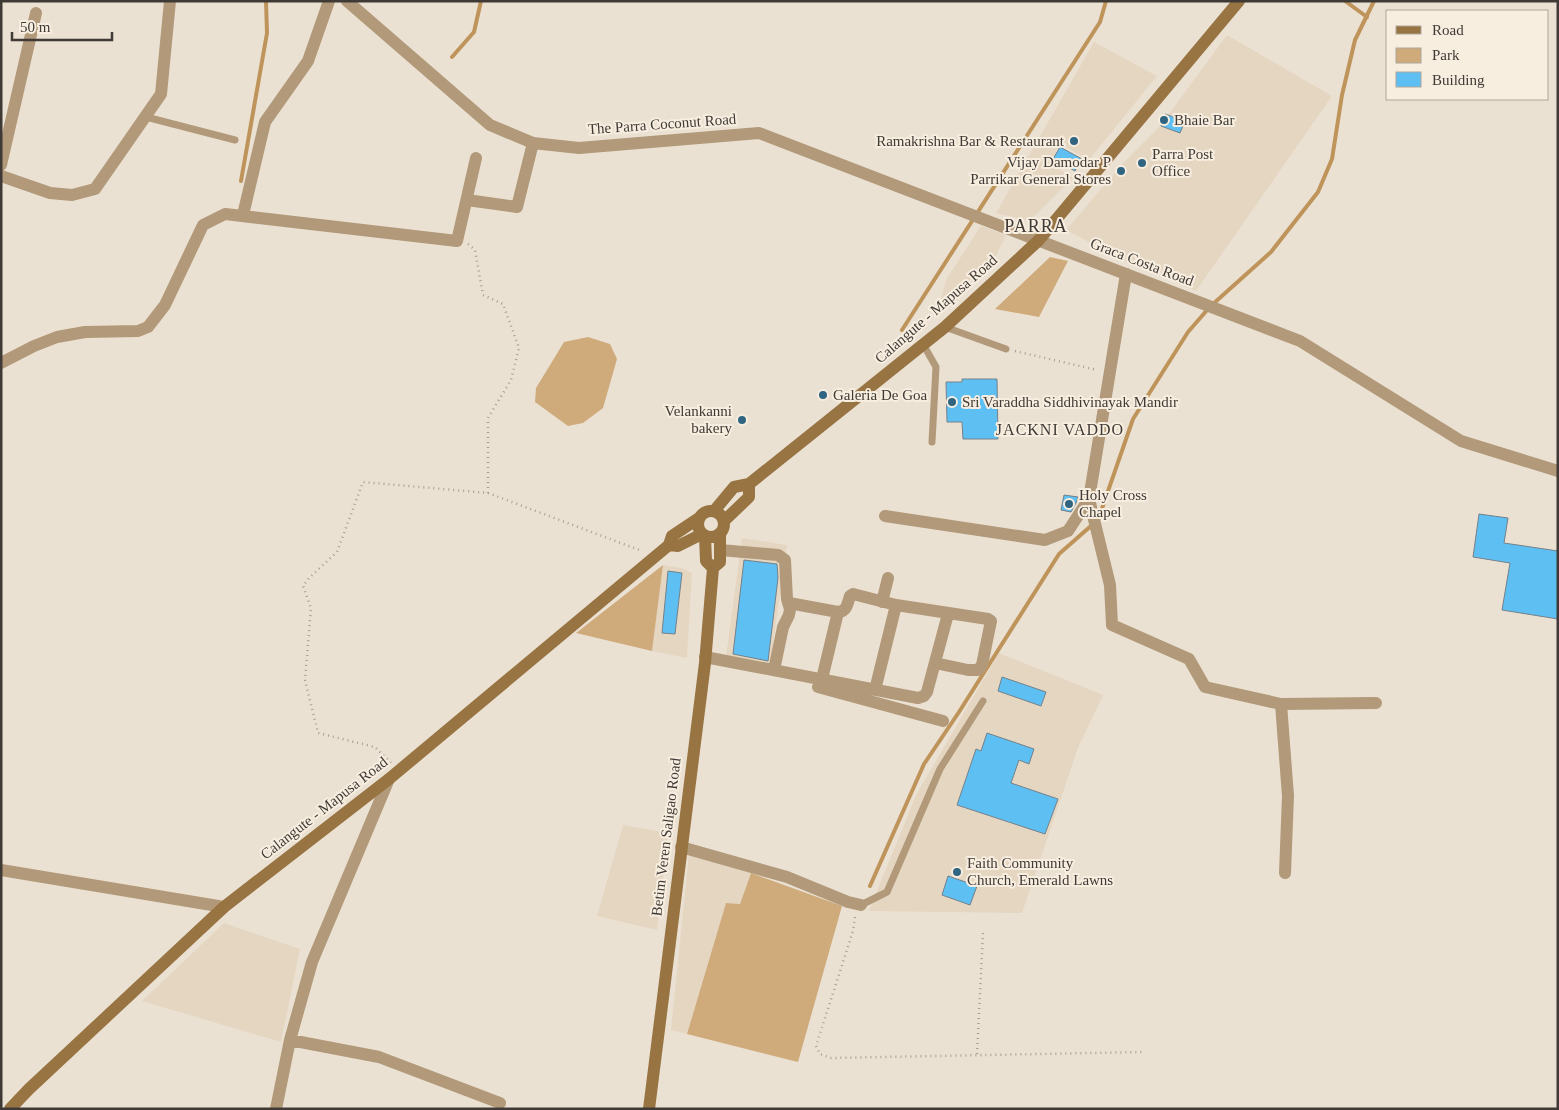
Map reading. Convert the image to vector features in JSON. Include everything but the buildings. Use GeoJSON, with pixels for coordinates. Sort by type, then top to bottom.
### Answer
{"type":"FeatureCollection","features":[{"type":"Feature","properties":{"kind":"main road","name":"Calangute - Mapusa Road"},"geometry":{"type":"LineString","coordinates":[[10,1109],[29,1089],[224,907],[400,770],[669,545],[672,536],[705,512],[714,511],[734,487],[749,484],[945,327],[1039,240],[1239,1]]}},
{"type":"Feature","properties":{"kind":"main road","name":"Calangute - Mapusa Road"},"geometry":{"type":"LineString","coordinates":[[669,545],[678,546],[704,535],[711,537],[749,497],[749,484]]}},
{"type":"Feature","properties":{"kind":"main road"},"geometry":{"type":"LineString","coordinates":[[714,511],[721,515],[722,527]]}},
{"type":"Feature","properties":{"kind":"main road"},"geometry":{"type":"LineString","coordinates":[[699,518],[698,527],[704,535]]}},
{"type":"Feature","properties":{"kind":"main road","name":"Betim Veren Saligao Road"},"geometry":{"type":"LineString","coordinates":[[649,1109],[705,660],[713,568],[720,562],[722,527]]}},
{"type":"Feature","properties":{"kind":"main road","name":"Betim Veren Saligao Road"},"geometry":{"type":"LineString","coordinates":[[704,535],[706,562],[713,568]]}},
{"type":"Feature","properties":{"kind":"street"},"geometry":{"type":"LineString","coordinates":[[1,176],[50,193],[72,195],[96,189],[161,94],[170,1]]}},
{"type":"Feature","properties":{"kind":"street"},"geometry":{"type":"LineString","coordinates":[[242,215],[266,122],[308,61],[329,1]]}},
{"type":"Feature","properties":{"kind":"street","name":"The Parra Coconut Road"},"geometry":{"type":"LineString","coordinates":[[346,1],[490,125],[533,143],[579,148],[759,133],[1039,240]]}},
{"type":"Feature","properties":{"kind":"street"},"geometry":{"type":"LineString","coordinates":[[1,165],[36,13]]}},
{"type":"Feature","properties":{"kind":"street"},"geometry":{"type":"LineString","coordinates":[[467,200],[517,207],[533,143]]}},
{"type":"Feature","properties":{"kind":"street"},"geometry":{"type":"LineString","coordinates":[[1,363],[34,346],[57,337],[85,332],[138,331],[148,327],[166,305],[204,225],[225,214],[456,241],[476,158]]}},
{"type":"Feature","properties":{"kind":"street","name":"Graca Costa Road"},"geometry":{"type":"LineString","coordinates":[[1039,240],[1300,341],[1461,441],[1558,471]]}},
{"type":"Feature","properties":{"kind":"street"},"geometry":{"type":"LineString","coordinates":[[1126,274],[1089,500],[1110,585],[1112,625],[1189,659],[1205,688],[1281,704],[1376,703]]}},
{"type":"Feature","properties":{"kind":"street"},"geometry":{"type":"LineString","coordinates":[[884,516],[1046,540],[1068,531],[1089,500]]}},
{"type":"Feature","properties":{"kind":"street"},"geometry":{"type":"LineString","coordinates":[[720,550],[782,556],[785,560],[789,615],[783,627],[774,670]]}},
{"type":"Feature","properties":{"kind":"street"},"geometry":{"type":"LineString","coordinates":[[882,602],[888,578]]}},
{"type":"Feature","properties":{"kind":"street"},"geometry":{"type":"LineString","coordinates":[[789,603],[843,612],[850,596],[853,594],[896,605],[988,619],[991,622],[982,665],[978,670],[974,671],[935,663]]}},
{"type":"Feature","properties":{"kind":"street"},"geometry":{"type":"LineString","coordinates":[[875,690],[896,605]]}},
{"type":"Feature","properties":{"kind":"street"},"geometry":{"type":"LineString","coordinates":[[822,680],[838,612]]}},
{"type":"Feature","properties":{"kind":"street"},"geometry":{"type":"LineString","coordinates":[[705,660],[774,670],[918,698],[924,696],[927,692],[948,614]]}},
{"type":"Feature","properties":{"kind":"street"},"geometry":{"type":"LineString","coordinates":[[705,660],[833,691],[943,721]]}},
{"type":"Feature","properties":{"kind":"street"},"geometry":{"type":"LineString","coordinates":[[1281,704],[1288,796],[1285,874]]}},
{"type":"Feature","properties":{"kind":"street"},"geometry":{"type":"LineString","coordinates":[[276,1109],[290,1040],[312,962],[389,779]]}},
{"type":"Feature","properties":{"kind":"street"},"geometry":{"type":"LineString","coordinates":[[682,847],[787,877],[848,902],[861,905]]}},
{"type":"Feature","properties":{"kind":"street"},"geometry":{"type":"LineString","coordinates":[[1,870],[224,907]]}},
{"type":"Feature","properties":{"kind":"street"},"geometry":{"type":"LineString","coordinates":[[290,1040],[380,1057],[500,1103]]}},
{"type":"Feature","properties":{"kind":"lane"},"geometry":{"type":"LineString","coordinates":[[146,117],[236,140]]}},
{"type":"Feature","properties":{"kind":"lane"},"geometry":{"type":"LineString","coordinates":[[945,327],[1006,349]]}},
{"type":"Feature","properties":{"kind":"lane"},"geometry":{"type":"LineString","coordinates":[[923,344],[936,367],[932,442]]}},
{"type":"Feature","properties":{"kind":"lane"},"geometry":{"type":"LineString","coordinates":[[861,905],[887,892],[940,769],[983,701]]}},
{"type":"Feature","properties":{"kind":"path"},"geometry":{"type":"LineString","coordinates":[[458,234],[475,250],[483,295],[503,304],[519,348],[511,380],[488,418],[488,493]]}},
{"type":"Feature","properties":{"kind":"path"},"geometry":{"type":"LineString","coordinates":[[1006,349],[1110,373]]}},
{"type":"Feature","properties":{"kind":"path"},"geometry":{"type":"LineString","coordinates":[[400,770],[375,747],[318,733],[304,680],[311,608],[303,586],[337,552],[363,482],[488,493],[655,556]]}},
{"type":"Feature","properties":{"kind":"path"},"geometry":{"type":"LineString","coordinates":[[861,905],[855,912],[853,932],[816,1046],[820,1054],[832,1058],[1143,1052]]}},
{"type":"Feature","properties":{"kind":"path"},"geometry":{"type":"LineString","coordinates":[[977,1054],[983,933]]}},
{"type":"Feature","properties":{"kind":"shaded area"},"geometry":{"type":"Polygon","coordinates":[[[1227,35],[1332,96],[1196,291],[1124,261],[1066,230],[1124,162],[1160,126],[1227,35]]]}},
{"type":"Feature","properties":{"kind":"shaded area"},"geometry":{"type":"Polygon","coordinates":[[[1094,42],[1157,76],[1089,160],[1060,144],[1050,163],[1073,178],[1030,221],[996,213],[1094,42]]]}},
{"type":"Feature","properties":{"kind":"shaded area"},"geometry":{"type":"Polygon","coordinates":[[[981,226],[1006,235],[996,256],[937,311],[947,278],[981,226]]]}},
{"type":"Feature","properties":{"kind":"shaded area"},"geometry":{"type":"Polygon","coordinates":[[[742,538],[787,545],[769,673],[725,664],[742,538]]]}},
{"type":"Feature","properties":{"kind":"shaded area"},"geometry":{"type":"Polygon","coordinates":[[[663,565],[682,568],[692,573],[687,658],[652,651],[663,565]]]}},
{"type":"Feature","properties":{"kind":"shaded area"},"geometry":{"type":"Polygon","coordinates":[[[999,653],[1103,695],[1078,748],[1022,913],[869,911],[916,795],[999,653]]]}},
{"type":"Feature","properties":{"kind":"shaded area"},"geometry":{"type":"Polygon","coordinates":[[[623,825],[668,833],[657,930],[597,916],[623,825]]]}},
{"type":"Feature","properties":{"kind":"shaded area"},"geometry":{"type":"Polygon","coordinates":[[[689,853],[751,873],[740,904],[726,903],[687,1034],[671,1030],[689,853]]]}},
{"type":"Feature","properties":{"kind":"shaded area"},"geometry":{"type":"Polygon","coordinates":[[[224,923],[300,949],[281,1042],[142,1001],[224,923]]]}},
{"type":"Feature","properties":{"kind":"green space"},"geometry":{"type":"Polygon","coordinates":[[[1050,257],[1068,261],[1039,317],[995,309],[1050,257]]]}},
{"type":"Feature","properties":{"kind":"green space"},"geometry":{"type":"Polygon","coordinates":[[[588,337],[610,344],[617,359],[603,408],[583,423],[568,426],[535,402],[536,388],[564,342],[588,337]]]}},
{"type":"Feature","properties":{"kind":"green space"},"geometry":{"type":"Polygon","coordinates":[[[663,565],[652,651],[576,633],[663,565]]]}},
{"type":"Feature","properties":{"kind":"green space"},"geometry":{"type":"Polygon","coordinates":[[[751,873],[842,906],[798,1062],[687,1034],[726,903],[740,904],[751,873]]]}},
{"type":"Feature","properties":{"kind":"waterway"},"geometry":{"type":"LineString","coordinates":[[241,181],[267,33],[266,1]]}},
{"type":"Feature","properties":{"kind":"waterway"},"geometry":{"type":"LineString","coordinates":[[452,57],[474,32],[481,1]]}},
{"type":"Feature","properties":{"kind":"waterway"},"geometry":{"type":"LineString","coordinates":[[902,330],[1100,22],[1106,1]]}},
{"type":"Feature","properties":{"kind":"waterway"},"geometry":{"type":"LineString","coordinates":[[1345,1],[1367,17]]}},
{"type":"Feature","properties":{"kind":"waterway"},"geometry":{"type":"LineString","coordinates":[[1213,304],[1271,252],[1318,192],[1332,159],[1342,95],[1355,40],[1374,1]]}},
{"type":"Feature","properties":{"kind":"waterway"},"geometry":{"type":"LineString","coordinates":[[1098,520],[1133,419],[1188,332],[1208,309]]}},
{"type":"Feature","properties":{"kind":"waterway"},"geometry":{"type":"LineString","coordinates":[[870,886],[924,764],[1059,554],[1092,525]]}},
{"type":"Feature","properties":{"kind":"place","name":"Bhaie Bar"},"geometry":{"type":"Point","coordinates":[1164,120]}},
{"type":"Feature","properties":{"kind":"place","name":"Ramakrishna Bar & Restaurant"},"geometry":{"type":"Point","coordinates":[1074,141]}},
{"type":"Feature","properties":{"kind":"place","name":"Parra Post Office"},"geometry":{"type":"Point","coordinates":[1142,163]}},
{"type":"Feature","properties":{"kind":"place","name":"Vijay Damodar P Parrikar General Stores"},"geometry":{"type":"Point","coordinates":[1121,171]}},
{"type":"Feature","properties":{"kind":"place","name":"Galeria De Goa"},"geometry":{"type":"Point","coordinates":[823,395]}},
{"type":"Feature","properties":{"kind":"place","name":"Sri Varaddha Siddhivinayak Mandir"},"geometry":{"type":"Point","coordinates":[952,402]}},
{"type":"Feature","properties":{"kind":"place","name":"Velankanni bakery"},"geometry":{"type":"Point","coordinates":[742,420]}},
{"type":"Feature","properties":{"kind":"place","name":"Holy Cross Chapel"},"geometry":{"type":"Point","coordinates":[1069,504]}},
{"type":"Feature","properties":{"kind":"place","name":"Faith Community Church, Emerald Lawns"},"geometry":{"type":"Point","coordinates":[957,872]}},
{"type":"Feature","properties":{"kind":"district","name":"PARRA"},"geometry":{"type":"Point","coordinates":[1036,226]}},
{"type":"Feature","properties":{"kind":"district","name":"JACKNI VADDO"},"geometry":{"type":"Point","coordinates":[1060,429]}}]}
